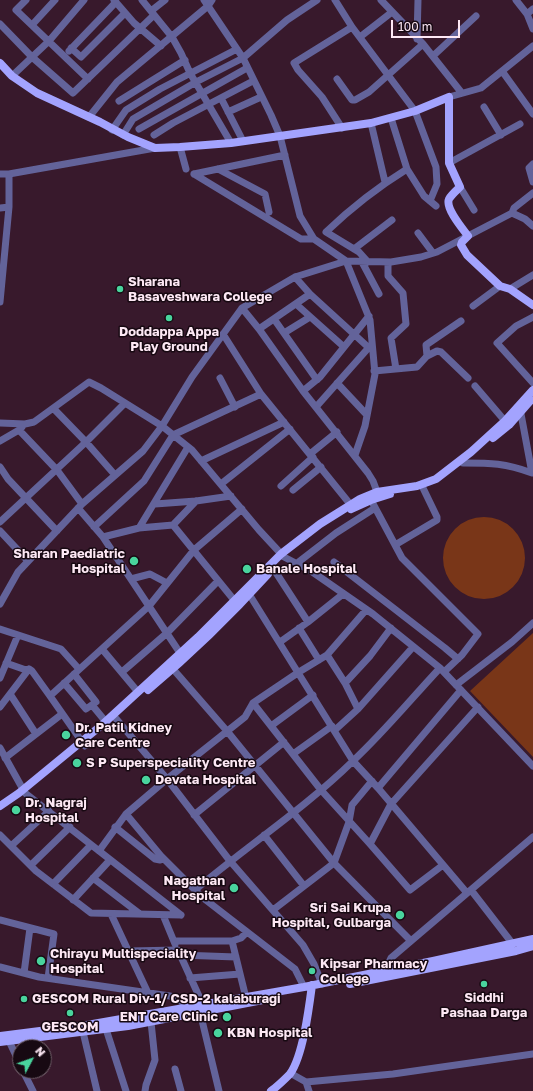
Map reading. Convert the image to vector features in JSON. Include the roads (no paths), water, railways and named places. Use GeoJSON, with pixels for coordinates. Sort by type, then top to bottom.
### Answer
{"type":"FeatureCollection","features":[{"type":"Feature","properties":{"kind":"main road"},"geometry":{"type":"LineString","coordinates":[[0,63],[12,76],[37,93],[89,117],[112,130],[155,148],[231,143],[371,123],[415,112],[448,97],[449,163],[460,187],[449,199],[448,203],[452,214],[468,236],[461,245],[478,266],[500,286],[510,289],[533,305]]}},
{"type":"Feature","properties":{"kind":"main road"},"geometry":{"type":"LineString","coordinates":[[83,744],[106,722],[115,717],[138,692],[180,654],[234,600],[320,524],[350,504],[417,486],[436,479],[471,452],[505,421],[533,390]]}},
{"type":"Feature","properties":{"kind":"main road"},"geometry":{"type":"LineString","coordinates":[[0,810],[83,744],[173,669],[250,594],[282,556],[351,509],[376,496],[423,488],[433,484],[463,463],[509,425],[533,398]]}},
{"type":"Feature","properties":{"kind":"main road"},"geometry":{"type":"LineString","coordinates":[[0,806],[24,791]]}},
{"type":"Feature","properties":{"kind":"main road"},"geometry":{"type":"LineString","coordinates":[[0,1042],[150,1022],[199,1008],[246,998],[309,988],[533,939]]}},
{"type":"Feature","properties":{"kind":"main road"},"geometry":{"type":"LineString","coordinates":[[0,1036],[87,1025],[199,1008],[516,951],[533,946]]}},
{"type":"Feature","properties":{"kind":"main road"},"geometry":{"type":"LineString","coordinates":[[271,1091],[290,1073],[298,1056],[306,1025],[309,988]]}},
{"type":"Feature","properties":{"kind":"street"},"geometry":{"type":"LineString","coordinates":[[26,0],[16,10],[88,79]]}},
{"type":"Feature","properties":{"kind":"street"},"geometry":{"type":"LineString","coordinates":[[32,24],[55,0]]}},
{"type":"Feature","properties":{"kind":"street"},"geometry":{"type":"LineString","coordinates":[[12,76],[49,41],[84,0]]}},
{"type":"Feature","properties":{"kind":"street"},"geometry":{"type":"LineString","coordinates":[[142,0],[172,37],[190,73],[231,143]]}},
{"type":"Feature","properties":{"kind":"street"},"geometry":{"type":"LineString","coordinates":[[0,24],[32,57],[73,94],[140,29],[152,13],[165,0]]}},
{"type":"Feature","properties":{"kind":"street"},"geometry":{"type":"LineString","coordinates":[[123,135],[132,119],[196,82],[243,58],[287,20],[317,0]]}},
{"type":"Feature","properties":{"kind":"street"},"geometry":{"type":"LineString","coordinates":[[335,0],[352,26],[415,112],[436,167],[437,184],[430,201]]}},
{"type":"Feature","properties":{"kind":"street"},"geometry":{"type":"LineString","coordinates":[[381,0],[423,44],[461,92]]}},
{"type":"Feature","properties":{"kind":"street"},"geometry":{"type":"LineString","coordinates":[[417,39],[418,0]]}},
{"type":"Feature","properties":{"kind":"street"},"geometry":{"type":"LineString","coordinates":[[516,0],[526,14],[533,29]]}},
{"type":"Feature","properties":{"kind":"street"},"geometry":{"type":"LineString","coordinates":[[64,56],[115,1],[140,29],[161,46]]}},
{"type":"Feature","properties":{"kind":"street"},"geometry":{"type":"LineString","coordinates":[[89,117],[117,82],[172,37],[208,2],[243,58],[280,136],[300,216],[314,239],[346,261],[369,316],[370,345],[374,371],[365,426],[355,455]]}},
{"type":"Feature","properties":{"kind":"street"},"geometry":{"type":"LineString","coordinates":[[526,14],[533,10]]}},
{"type":"Feature","properties":{"kind":"street"},"geometry":{"type":"LineString","coordinates":[[360,37],[392,12]]}},
{"type":"Feature","properties":{"kind":"street"},"geometry":{"type":"LineString","coordinates":[[71,48],[81,57],[125,13]]}},
{"type":"Feature","properties":{"kind":"street"},"geometry":{"type":"LineString","coordinates":[[433,56],[476,16]]}},
{"type":"Feature","properties":{"kind":"street"},"geometry":{"type":"LineString","coordinates":[[342,128],[322,97],[294,64],[352,26]]}},
{"type":"Feature","properties":{"kind":"street"},"geometry":{"type":"LineString","coordinates":[[337,80],[353,101],[369,92],[423,44]]}},
{"type":"Feature","properties":{"kind":"street"},"geometry":{"type":"LineString","coordinates":[[448,97],[461,92],[481,88],[533,46]]}},
{"type":"Feature","properties":{"kind":"street"},"geometry":{"type":"LineString","coordinates":[[112,130],[126,110],[160,89],[237,49]]}},
{"type":"Feature","properties":{"kind":"street"},"geometry":{"type":"LineString","coordinates":[[119,101],[184,60]]}},
{"type":"Feature","properties":{"kind":"street"},"geometry":{"type":"LineString","coordinates":[[139,128],[247,68]]}},
{"type":"Feature","properties":{"kind":"street"},"geometry":{"type":"LineString","coordinates":[[502,71],[533,114]]}},
{"type":"Feature","properties":{"kind":"street"},"geometry":{"type":"LineString","coordinates":[[154,135],[173,123],[253,81]]}},
{"type":"Feature","properties":{"kind":"street"},"geometry":{"type":"LineString","coordinates":[[228,112],[261,97]]}},
{"type":"Feature","properties":{"kind":"street"},"geometry":{"type":"LineString","coordinates":[[221,98],[243,141]]}},
{"type":"Feature","properties":{"kind":"street"},"geometry":{"type":"LineString","coordinates":[[484,107],[500,135]]}},
{"type":"Feature","properties":{"kind":"street"},"geometry":{"type":"LineString","coordinates":[[391,118],[407,169],[424,196],[436,206]]}},
{"type":"Feature","properties":{"kind":"street"},"geometry":{"type":"LineString","coordinates":[[371,123],[385,182]]}},
{"type":"Feature","properties":{"kind":"street"},"geometry":{"type":"LineString","coordinates":[[449,163],[520,124]]}},
{"type":"Feature","properties":{"kind":"street"},"geometry":{"type":"LineString","coordinates":[[180,147],[186,169]]}},
{"type":"Feature","properties":{"kind":"street"},"geometry":{"type":"LineString","coordinates":[[0,174],[9,174],[155,148]]}},
{"type":"Feature","properties":{"kind":"street"},"geometry":{"type":"LineString","coordinates":[[285,155],[194,174],[301,239],[314,239]]}},
{"type":"Feature","properties":{"kind":"street"},"geometry":{"type":"LineString","coordinates":[[533,164],[528,168],[533,182]]}},
{"type":"Feature","properties":{"kind":"street"},"geometry":{"type":"LineString","coordinates":[[218,169],[265,194],[268,212]]}},
{"type":"Feature","properties":{"kind":"street"},"geometry":{"type":"LineString","coordinates":[[379,294],[359,252],[326,232],[385,182],[407,169]]}},
{"type":"Feature","properties":{"kind":"street"},"geometry":{"type":"LineString","coordinates":[[0,302],[2,265],[9,208],[9,174]]}},
{"type":"Feature","properties":{"kind":"street"},"geometry":{"type":"LineString","coordinates":[[460,187],[474,210]]}},
{"type":"Feature","properties":{"kind":"street"},"geometry":{"type":"LineString","coordinates":[[0,604],[18,572],[28,561],[80,506],[143,451],[162,426],[192,377],[242,308],[295,277],[346,261],[388,262],[411,260],[433,253],[512,213],[514,208],[533,192]]}},
{"type":"Feature","properties":{"kind":"street"},"geometry":{"type":"LineString","coordinates":[[0,208],[9,208]]}},
{"type":"Feature","properties":{"kind":"street"},"geometry":{"type":"LineString","coordinates":[[512,213],[525,219],[533,226]]}},
{"type":"Feature","properties":{"kind":"street"},"geometry":{"type":"LineString","coordinates":[[354,249],[392,220]]}},
{"type":"Feature","properties":{"kind":"street"},"geometry":{"type":"LineString","coordinates":[[418,233],[433,253]]}},
{"type":"Feature","properties":{"kind":"street"},"geometry":{"type":"LineString","coordinates":[[388,262],[388,276],[403,293],[406,324],[391,338],[396,369]]}},
{"type":"Feature","properties":{"kind":"street"},"geometry":{"type":"LineString","coordinates":[[510,289],[533,275]]}},
{"type":"Feature","properties":{"kind":"street"},"geometry":{"type":"LineString","coordinates":[[295,277],[310,294],[354,335],[370,345]]}},
{"type":"Feature","properties":{"kind":"street"},"geometry":{"type":"LineString","coordinates":[[473,306],[500,286]]}},
{"type":"Feature","properties":{"kind":"street"},"geometry":{"type":"LineString","coordinates":[[259,329],[310,294]]}},
{"type":"Feature","properties":{"kind":"street"},"geometry":{"type":"LineString","coordinates":[[296,304],[344,347]]}},
{"type":"Feature","properties":{"kind":"street"},"geometry":{"type":"LineString","coordinates":[[195,890],[230,861],[293,814],[354,761],[442,670],[458,659],[478,634],[402,558],[375,508],[376,496],[370,477],[355,455],[303,391],[259,329],[242,308]]}},
{"type":"Feature","properties":{"kind":"street"},"geometry":{"type":"LineString","coordinates":[[303,391],[317,380],[369,316]]}},
{"type":"Feature","properties":{"kind":"street"},"geometry":{"type":"LineString","coordinates":[[284,333],[310,317]]}},
{"type":"Feature","properties":{"kind":"street"},"geometry":{"type":"LineString","coordinates":[[533,317],[516,326],[497,343],[533,383]]}},
{"type":"Feature","properties":{"kind":"street"},"geometry":{"type":"LineString","coordinates":[[274,319],[317,380]]}},
{"type":"Feature","properties":{"kind":"street"},"geometry":{"type":"LineString","coordinates":[[427,356],[426,345],[461,321]]}},
{"type":"Feature","properties":{"kind":"street"},"geometry":{"type":"LineString","coordinates":[[223,334],[261,394],[350,504]]}},
{"type":"Feature","properties":{"kind":"street"},"geometry":{"type":"LineString","coordinates":[[316,407],[370,345]]}},
{"type":"Feature","properties":{"kind":"street"},"geometry":{"type":"LineString","coordinates":[[374,371],[417,367],[427,356],[441,352],[468,378]]}},
{"type":"Feature","properties":{"kind":"street"},"geometry":{"type":"LineString","coordinates":[[220,378],[235,407]]}},
{"type":"Feature","properties":{"kind":"street"},"geometry":{"type":"LineString","coordinates":[[0,423],[25,424],[34,422],[54,409],[89,382],[162,426],[188,447],[201,461],[282,556],[311,571],[366,610],[391,628],[442,670],[533,766]]}},
{"type":"Feature","properties":{"kind":"street"},"geometry":{"type":"LineString","coordinates":[[337,383],[367,415]]}},
{"type":"Feature","properties":{"kind":"street"},"geometry":{"type":"LineString","coordinates":[[475,386],[505,421]]}},
{"type":"Feature","properties":{"kind":"street"},"geometry":{"type":"LineString","coordinates":[[94,527],[144,481],[173,435],[261,394]]}},
{"type":"Feature","properties":{"kind":"street"},"geometry":{"type":"LineString","coordinates":[[0,522],[57,470],[125,403]]}},
{"type":"Feature","properties":{"kind":"street"},"geometry":{"type":"LineString","coordinates":[[54,409],[115,475]]}},
{"type":"Feature","properties":{"kind":"street"},"geometry":{"type":"LineString","coordinates":[[463,463],[499,463],[515,466],[532,473],[531,457],[520,414]]}},
{"type":"Feature","properties":{"kind":"street"},"geometry":{"type":"LineString","coordinates":[[201,461],[284,422]]}},
{"type":"Feature","properties":{"kind":"street"},"geometry":{"type":"LineString","coordinates":[[0,441],[19,430],[25,424]]}},
{"type":"Feature","properties":{"kind":"street"},"geometry":{"type":"LineString","coordinates":[[221,484],[290,429]]}},
{"type":"Feature","properties":{"kind":"street"},"geometry":{"type":"LineString","coordinates":[[19,430],[57,470],[180,654]]}},
{"type":"Feature","properties":{"kind":"street"},"geometry":{"type":"LineString","coordinates":[[281,486],[311,455],[337,432]]}},
{"type":"Feature","properties":{"kind":"street"},"geometry":{"type":"LineString","coordinates":[[139,528],[155,504],[188,447]]}},
{"type":"Feature","properties":{"kind":"street"},"geometry":{"type":"LineString","coordinates":[[0,467],[8,479],[57,531]]}},
{"type":"Feature","properties":{"kind":"street"},"geometry":{"type":"LineString","coordinates":[[293,490],[320,467]]}},
{"type":"Feature","properties":{"kind":"street"},"geometry":{"type":"LineString","coordinates":[[395,545],[437,520],[437,517],[423,488]]}},
{"type":"Feature","properties":{"kind":"street"},"geometry":{"type":"LineString","coordinates":[[155,504],[196,501],[231,496]]}},
{"type":"Feature","properties":{"kind":"street"},"geometry":{"type":"LineString","coordinates":[[103,537],[139,528],[174,525],[196,501]]}},
{"type":"Feature","properties":{"kind":"street"},"geometry":{"type":"LineString","coordinates":[[296,564],[336,533],[375,508]]}},
{"type":"Feature","properties":{"kind":"street"},"geometry":{"type":"LineString","coordinates":[[50,696],[149,606],[194,550],[242,509]]}},
{"type":"Feature","properties":{"kind":"street"},"geometry":{"type":"LineString","coordinates":[[174,525],[234,600]]}},
{"type":"Feature","properties":{"kind":"street"},"geometry":{"type":"LineString","coordinates":[[0,531],[28,561]]}},
{"type":"Feature","properties":{"kind":"street"},"geometry":{"type":"LineString","coordinates":[[334,562],[458,659]]}},
{"type":"Feature","properties":{"kind":"street"},"geometry":{"type":"LineString","coordinates":[[273,568],[308,622]]}},
{"type":"Feature","properties":{"kind":"street"},"geometry":{"type":"LineString","coordinates":[[131,579],[150,574],[167,583]]}},
{"type":"Feature","properties":{"kind":"street"},"geometry":{"type":"LineString","coordinates":[[122,672],[167,633],[218,581]]}},
{"type":"Feature","properties":{"kind":"street"},"geometry":{"type":"LineString","coordinates":[[250,594],[354,761],[512,943]]}},
{"type":"Feature","properties":{"kind":"street"},"geometry":{"type":"LineString","coordinates":[[280,642],[343,594]]}},
{"type":"Feature","properties":{"kind":"street"},"geometry":{"type":"LineString","coordinates":[[99,851],[126,814],[167,779],[245,717],[253,703],[327,655],[366,610]]}},
{"type":"Feature","properties":{"kind":"street"},"geometry":{"type":"LineString","coordinates":[[378,788],[459,687],[533,624]]}},
{"type":"Feature","properties":{"kind":"street"},"geometry":{"type":"LineString","coordinates":[[299,628],[319,660]]}},
{"type":"Feature","properties":{"kind":"street"},"geometry":{"type":"LineString","coordinates":[[345,684],[370,656],[391,628]]}},
{"type":"Feature","properties":{"kind":"street"},"geometry":{"type":"LineString","coordinates":[[0,629],[61,649],[77,671],[96,702],[86,709],[64,683]]}},
{"type":"Feature","properties":{"kind":"street"},"geometry":{"type":"LineString","coordinates":[[0,678],[18,635]]}},
{"type":"Feature","properties":{"kind":"street"},"geometry":{"type":"LineString","coordinates":[[293,754],[334,728],[358,708],[413,646]]}},
{"type":"Feature","properties":{"kind":"street"},"geometry":{"type":"LineString","coordinates":[[102,649],[138,692]]}},
{"type":"Feature","properties":{"kind":"street"},"geometry":{"type":"LineString","coordinates":[[327,655],[358,708]]}},
{"type":"Feature","properties":{"kind":"street"},"geometry":{"type":"LineString","coordinates":[[6,663],[32,671],[83,744]]}},
{"type":"Feature","properties":{"kind":"street"},"geometry":{"type":"LineString","coordinates":[[0,706],[29,669]]}},
{"type":"Feature","properties":{"kind":"street"},"geometry":{"type":"LineString","coordinates":[[173,669],[227,731],[293,814],[334,862],[411,941]]}},
{"type":"Feature","properties":{"kind":"street"},"geometry":{"type":"LineString","coordinates":[[10,694],[36,734]]}},
{"type":"Feature","properties":{"kind":"street"},"geometry":{"type":"LineString","coordinates":[[271,726],[313,695]]}},
{"type":"Feature","properties":{"kind":"street"},"geometry":{"type":"LineString","coordinates":[[253,703],[321,790],[410,890],[443,865]]}},
{"type":"Feature","properties":{"kind":"street"},"geometry":{"type":"LineString","coordinates":[[92,705],[106,722]]}},
{"type":"Feature","properties":{"kind":"street"},"geometry":{"type":"LineString","coordinates":[[370,844],[391,804],[478,707]]}},
{"type":"Feature","properties":{"kind":"street"},"geometry":{"type":"LineString","coordinates":[[5,758],[62,714]]}},
{"type":"Feature","properties":{"kind":"street"},"geometry":{"type":"LineString","coordinates":[[115,717],[167,779],[230,861],[303,945],[314,964],[322,984]]}},
{"type":"Feature","properties":{"kind":"street"},"geometry":{"type":"LineString","coordinates":[[194,815],[284,742]]}},
{"type":"Feature","properties":{"kind":"street"},"geometry":{"type":"LineString","coordinates":[[0,748],[24,791],[181,915],[91,914],[31,865],[0,835]]}},
{"type":"Feature","properties":{"kind":"street"},"geometry":{"type":"LineString","coordinates":[[273,910],[334,862],[349,822],[352,805],[372,781]]}},
{"type":"Feature","properties":{"kind":"street"},"geometry":{"type":"LineString","coordinates":[[11,846],[49,811]]}},
{"type":"Feature","properties":{"kind":"street"},"geometry":{"type":"LineString","coordinates":[[126,814],[163,858],[202,898],[295,969],[309,988]]}},
{"type":"Feature","properties":{"kind":"street"},"geometry":{"type":"LineString","coordinates":[[31,865],[70,827]]}},
{"type":"Feature","properties":{"kind":"street"},"geometry":{"type":"LineString","coordinates":[[116,827],[154,859],[160,860],[163,858]]}},
{"type":"Feature","properties":{"kind":"street"},"geometry":{"type":"LineString","coordinates":[[264,835],[304,886]]}},
{"type":"Feature","properties":{"kind":"street"},"geometry":{"type":"LineString","coordinates":[[385,971],[391,958],[533,837]]}},
{"type":"Feature","properties":{"kind":"street"},"geometry":{"type":"LineString","coordinates":[[53,884],[91,845]]}},
{"type":"Feature","properties":{"kind":"street"},"geometry":{"type":"LineString","coordinates":[[73,900],[110,860]]}},
{"type":"Feature","properties":{"kind":"street"},"geometry":{"type":"LineString","coordinates":[[93,878],[140,914]]}},
{"type":"Feature","properties":{"kind":"street"},"geometry":{"type":"LineString","coordinates":[[111,914],[148,993]]}},
{"type":"Feature","properties":{"kind":"street"},"geometry":{"type":"LineString","coordinates":[[163,915],[190,978],[199,1008],[219,1091]]}},
{"type":"Feature","properties":{"kind":"street"},"geometry":{"type":"LineString","coordinates":[[0,920],[54,934],[48,978]]}},
{"type":"Feature","properties":{"kind":"street"},"geometry":{"type":"LineString","coordinates":[[24,973],[30,928]]}},
{"type":"Feature","properties":{"kind":"street"},"geometry":{"type":"LineString","coordinates":[[174,941],[232,941],[239,940],[247,932]]}},
{"type":"Feature","properties":{"kind":"street"},"geometry":{"type":"LineString","coordinates":[[232,941],[246,998]]}},
{"type":"Feature","properties":{"kind":"street"},"geometry":{"type":"LineString","coordinates":[[129,951],[236,957]]}},
{"type":"Feature","properties":{"kind":"street"},"geometry":{"type":"LineString","coordinates":[[0,967],[48,978],[170,996],[199,1008]]}},
{"type":"Feature","properties":{"kind":"street"},"geometry":{"type":"LineString","coordinates":[[190,978],[240,974]]}},
{"type":"Feature","properties":{"kind":"street"},"geometry":{"type":"LineString","coordinates":[[145,1091],[155,1060],[150,1022]]}},
{"type":"Feature","properties":{"kind":"street"},"geometry":{"type":"LineString","coordinates":[[106,1029],[126,1091]]}},
{"type":"Feature","properties":{"kind":"street"},"geometry":{"type":"LineString","coordinates":[[83,1032],[97,1091]]}},
{"type":"Feature","properties":{"kind":"street"},"geometry":{"type":"LineString","coordinates":[[9,1041],[12,1047]]}},
{"type":"Feature","properties":{"kind":"street"},"geometry":{"type":"LineString","coordinates":[[290,1073],[306,1082],[393,1074],[533,1054]]}},
{"type":"Feature","properties":{"kind":"street"},"geometry":{"type":"LineString","coordinates":[[175,1068],[181,1091]]}},
{"type":"Feature","properties":{"kind":"street"},"geometry":{"type":"LineString","coordinates":[[27,1079],[32,1091]]}},
{"type":"Feature","properties":{"kind":"street"},"geometry":{"type":"LineString","coordinates":[[306,1082],[309,1091]]}},
{"type":"Feature","properties":{"kind":"place","name":"Sharana Basaveshwara College"},"geometry":{"type":"Point","coordinates":[120,289]}},
{"type":"Feature","properties":{"kind":"place","name":"Doddappa Appa Play Ground"},"geometry":{"type":"Point","coordinates":[169,318]}},
{"type":"Feature","properties":{"kind":"place","name":"Sharan Paediatric Hospital"},"geometry":{"type":"Point","coordinates":[134,561]}},
{"type":"Feature","properties":{"kind":"place","name":"Banale Hospital"},"geometry":{"type":"Point","coordinates":[247,569]}},
{"type":"Feature","properties":{"kind":"place","name":"Dr. Patil Kidney Care Centre"},"geometry":{"type":"Point","coordinates":[66,735]}},
{"type":"Feature","properties":{"kind":"place","name":"S P Superspeciality Centre"},"geometry":{"type":"Point","coordinates":[77,763]}},
{"type":"Feature","properties":{"kind":"place","name":"Devata Hospital"},"geometry":{"type":"Point","coordinates":[146,780]}},
{"type":"Feature","properties":{"kind":"place","name":"Dr. Nagraj Hospital"},"geometry":{"type":"Point","coordinates":[16,810]}},
{"type":"Feature","properties":{"kind":"place","name":"Nagathan Hospital"},"geometry":{"type":"Point","coordinates":[234,888]}},
{"type":"Feature","properties":{"kind":"place","name":"Sri Sai Krupa Hospital, Gulbarga"},"geometry":{"type":"Point","coordinates":[400,915]}},
{"type":"Feature","properties":{"kind":"place","name":"Chirayu Multispeciality Hospital"},"geometry":{"type":"Point","coordinates":[41,961]}},
{"type":"Feature","properties":{"kind":"place","name":"Kipsar Pharmacy College"},"geometry":{"type":"Point","coordinates":[312,971]}},
{"type":"Feature","properties":{"kind":"place","name":"Siddhi Pashaa Darga"},"geometry":{"type":"Point","coordinates":[484,984]}},
{"type":"Feature","properties":{"kind":"place","name":"GESCOM Rural Div-1/ CSD-2 kalaburagi"},"geometry":{"type":"Point","coordinates":[24,999]}},
{"type":"Feature","properties":{"kind":"place","name":"GESCOM"},"geometry":{"type":"Point","coordinates":[70,1013]}},
{"type":"Feature","properties":{"kind":"place","name":"ENT Care Clinic"},"geometry":{"type":"Point","coordinates":[227,1017]}},
{"type":"Feature","properties":{"kind":"place","name":"KBN Hospital"},"geometry":{"type":"Point","coordinates":[218,1033]}}]}
